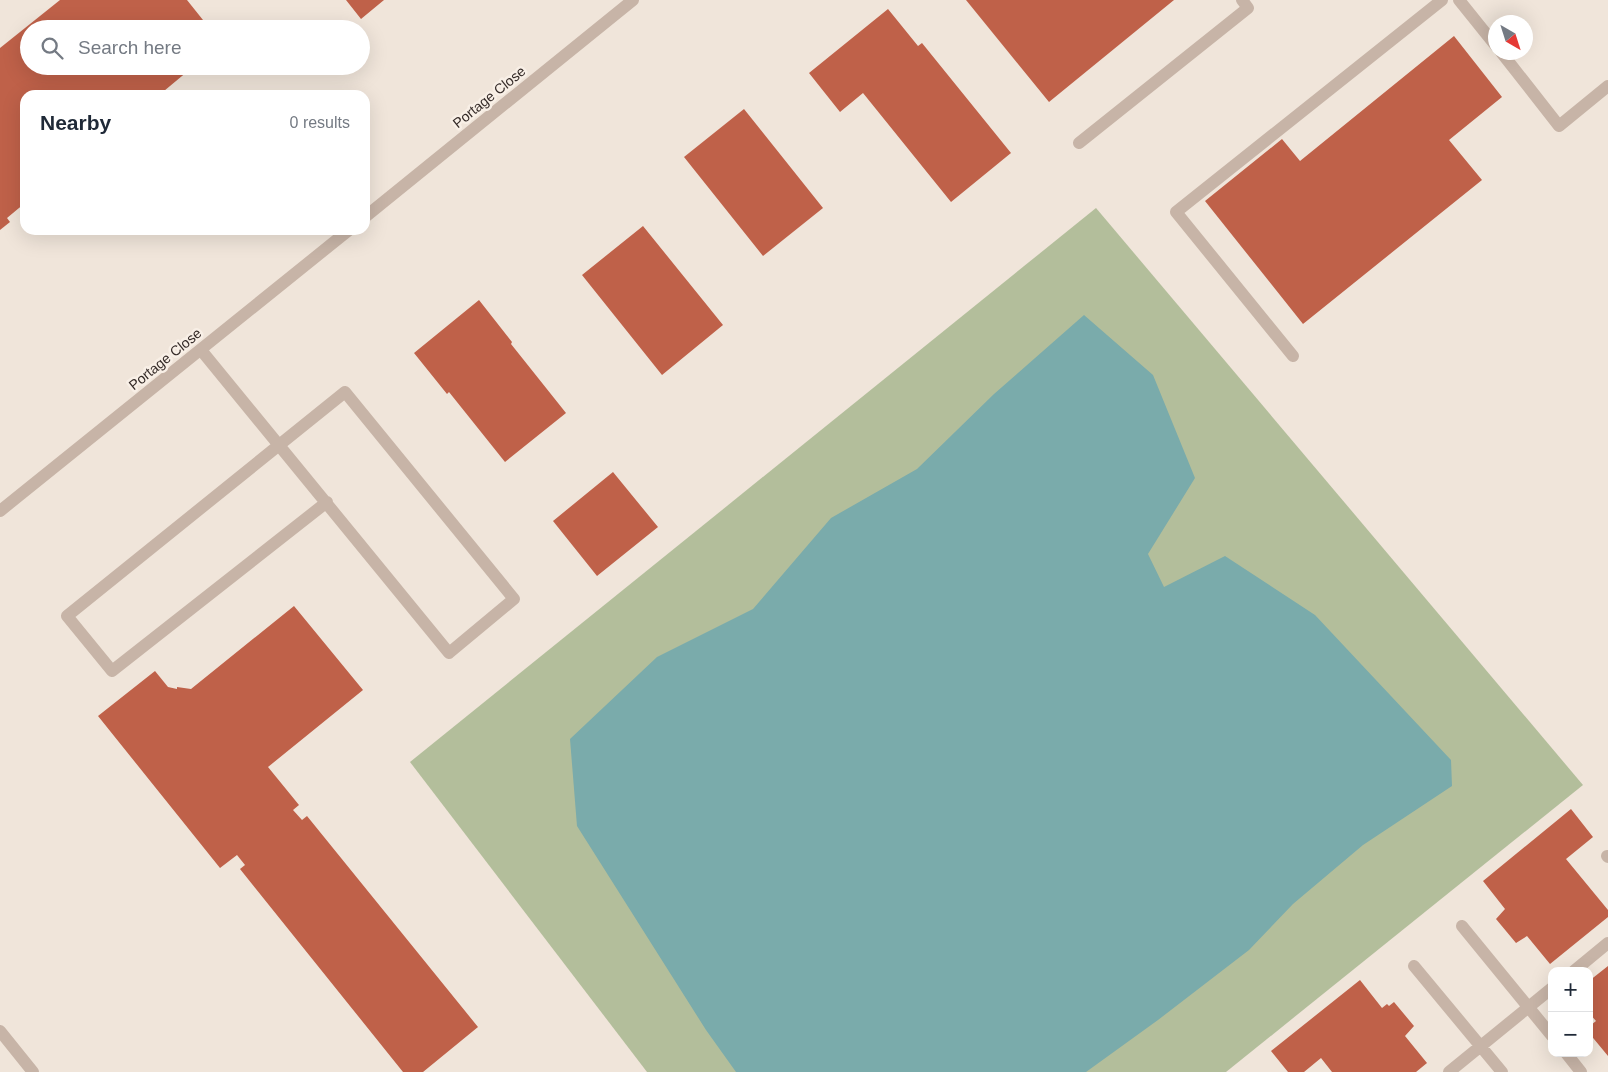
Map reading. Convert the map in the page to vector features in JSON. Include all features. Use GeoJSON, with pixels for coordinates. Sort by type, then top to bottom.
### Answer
{"type":"FeatureCollection","features":[{"type":"Feature","properties":{"kind":"street","name":"Portage Close"},"geometry":{"type":"LineString","coordinates":[[370,213],[633,0]]}},
{"type":"Feature","properties":{"kind":"street"},"geometry":{"type":"LineString","coordinates":[[1079,143],[1248,8],[1242,0]]}},
{"type":"Feature","properties":{"kind":"street"},"geometry":{"type":"LineString","coordinates":[[1293,356],[1176,212],[1442,0]]}},
{"type":"Feature","properties":{"kind":"street"},"geometry":{"type":"LineString","coordinates":[[1458,0],[1488,36]]}},
{"type":"Feature","properties":{"kind":"street"},"geometry":{"type":"LineString","coordinates":[[1506,60],[1559,126],[1608,86]]}},
{"type":"Feature","properties":{"kind":"street","name":"Portage Close"},"geometry":{"type":"LineString","coordinates":[[0,511],[343,235]]}},
{"type":"Feature","properties":{"kind":"street"},"geometry":{"type":"LineString","coordinates":[[201,350],[279,445],[327,502],[449,653],[514,599],[344,392],[279,445],[67,616],[112,671],[327,502]]}},
{"type":"Feature","properties":{"kind":"street"},"geometry":{"type":"LineString","coordinates":[[1462,926],[1548,1031]]}},
{"type":"Feature","properties":{"kind":"street"},"geometry":{"type":"LineString","coordinates":[[1579,967],[1608,943]]}},
{"type":"Feature","properties":{"kind":"street"},"geometry":{"type":"LineString","coordinates":[[1414,966],[1502,1072]]}},
{"type":"Feature","properties":{"kind":"street"},"geometry":{"type":"LineString","coordinates":[[1449,1072],[1548,991]]}},
{"type":"Feature","properties":{"kind":"street"},"geometry":{"type":"LineString","coordinates":[[0,1031],[33,1072]]}},
{"type":"Feature","properties":{"kind":"street"},"geometry":{"type":"LineString","coordinates":[[1569,1057],[1581,1072]]}},
{"type":"Feature","properties":{"kind":"green space"},"geometry":{"type":"Polygon","coordinates":[[[1096,208],[1583,785],[1226,1072],[647,1072],[410,762],[1096,208]]]}},
{"type":"Feature","properties":{"kind":"water"},"geometry":{"type":"Polygon","coordinates":[[[1084,315],[1153,375],[1195,478],[1148,554],[1164,587],[1225,556],[1315,615],[1451,760],[1452,786],[1363,845],[1293,904],[1249,950],[1158,1020],[1086,1072],[736,1072],[706,1030],[577,826],[570,739],[657,657],[753,609],[831,518],[917,469],[994,394],[1084,315]]]}},
{"type":"Feature","properties":{"kind":"building"},"geometry":{"type":"Polygon","coordinates":[[[60,0],[187,0],[203,20],[35,20],[60,0]]]}},
{"type":"Feature","properties":{"kind":"building"},"geometry":{"type":"Polygon","coordinates":[[[346,0],[384,0],[361,19],[346,0]]]}},
{"type":"Feature","properties":{"kind":"building"},"geometry":{"type":"Polygon","coordinates":[[[966,0],[1174,0],[1049,102],[966,0]]]}},
{"type":"Feature","properties":{"kind":"building"},"geometry":{"type":"Polygon","coordinates":[[[888,9],[918,46],[922,43],[1011,153],[951,202],[863,93],[840,112],[809,73],[888,9]]]}},
{"type":"Feature","properties":{"kind":"building"},"geometry":{"type":"Polygon","coordinates":[[[20,32],[20,75],[183,75],[165,90],[20,90],[20,207],[7,218],[10,222],[0,230],[0,48],[20,32]]]}},
{"type":"Feature","properties":{"kind":"building"},"geometry":{"type":"Polygon","coordinates":[[[1454,36],[1502,97],[1449,140],[1482,180],[1303,324],[1205,201],[1282,139],[1300,161],[1454,36]]]}},
{"type":"Feature","properties":{"kind":"building"},"geometry":{"type":"Polygon","coordinates":[[[744,109],[823,208],[763,256],[684,157],[744,109]]]}},
{"type":"Feature","properties":{"kind":"building"},"geometry":{"type":"Polygon","coordinates":[[[643,226],[723,325],[662,375],[582,275],[643,226]]]}},
{"type":"Feature","properties":{"kind":"building"},"geometry":{"type":"Polygon","coordinates":[[[479,300],[566,413],[505,462],[449,392],[447,394],[414,353],[479,300]]]}},
{"type":"Feature","properties":{"kind":"building"},"geometry":{"type":"Polygon","coordinates":[[[613,472],[658,527],[597,576],[553,521],[613,472]]]}},
{"type":"Feature","properties":{"kind":"building"},"geometry":{"type":"Polygon","coordinates":[[[294,606],[363,690],[268,767],[299,805],[293,810],[302,820],[307,816],[478,1027],[423,1072],[403,1072],[240,869],[245,865],[237,855],[220,868],[98,716],[155,671],[168,687],[191,689],[294,606]]]}},
{"type":"Feature","properties":{"kind":"building"},"geometry":{"type":"Polygon","coordinates":[[[1571,809],[1593,837],[1566,859],[1608,910],[1608,917],[1550,964],[1527,936],[1516,943],[1496,919],[1505,909],[1483,881],[1571,809]]]}},
{"type":"Feature","properties":{"kind":"building"},"geometry":{"type":"Polygon","coordinates":[[[1608,966],[1608,1056],[1593,1038],[1593,1023],[1596,1021],[1593,1018],[1593,978],[1608,966]]]}},
{"type":"Feature","properties":{"kind":"building"},"geometry":{"type":"Polygon","coordinates":[[[1360,980],[1382,1008],[1394,1002],[1414,1026],[1405,1036],[1427,1063],[1416,1072],[1332,1072],[1321,1058],[1304,1072],[1288,1072],[1271,1051],[1360,980]]]}}]}
